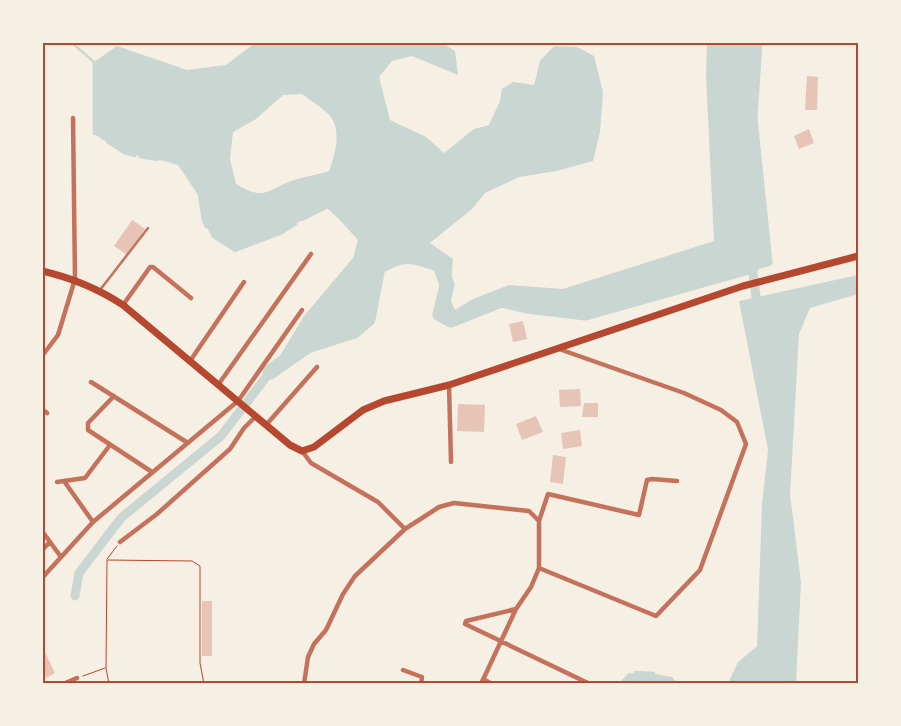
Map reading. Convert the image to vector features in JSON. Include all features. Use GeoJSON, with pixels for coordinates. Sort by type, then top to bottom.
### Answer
{"type":"FeatureCollection","features":[{"type":"Feature","properties":{"kind":"main road"},"geometry":{"type":"LineString","coordinates":[[42,271],[75,279],[100,290],[123,304],[266,425],[302,451],[314,447],[363,410],[384,401],[449,385],[743,286],[858,256]]}},
{"type":"Feature","properties":{"kind":"street"},"geometry":{"type":"LineString","coordinates":[[42,356],[58,335],[75,279],[73,118]]}},
{"type":"Feature","properties":{"kind":"street"},"geometry":{"type":"LineString","coordinates":[[218,385],[311,254]]}},
{"type":"Feature","properties":{"kind":"street"},"geometry":{"type":"LineString","coordinates":[[123,304],[150,267],[153,267],[191,298]]}},
{"type":"Feature","properties":{"kind":"street"},"geometry":{"type":"LineString","coordinates":[[190,361],[244,282]]}},
{"type":"Feature","properties":{"kind":"street"},"geometry":{"type":"LineString","coordinates":[[42,578],[47,576],[61,557],[93,522],[152,472],[240,403],[302,310]]}},
{"type":"Feature","properties":{"kind":"street"},"geometry":{"type":"LineString","coordinates":[[539,568],[656,616],[700,570],[746,444],[737,422],[721,410],[684,393],[555,348]]}},
{"type":"Feature","properties":{"kind":"street"},"geometry":{"type":"LineString","coordinates":[[266,425],[317,367]]}},
{"type":"Feature","properties":{"kind":"street"},"geometry":{"type":"LineString","coordinates":[[91,382],[188,443]]}},
{"type":"Feature","properties":{"kind":"street"},"geometry":{"type":"LineString","coordinates":[[449,385],[450,462]]}},
{"type":"Feature","properties":{"kind":"street"},"geometry":{"type":"LineString","coordinates":[[114,396],[88,423],[88,430],[152,472]]}},
{"type":"Feature","properties":{"kind":"street"},"geometry":{"type":"LineString","coordinates":[[42,408],[47,413]]}},
{"type":"Feature","properties":{"kind":"street"},"geometry":{"type":"LineString","coordinates":[[120,542],[157,514],[230,449],[255,415]]}},
{"type":"Feature","properties":{"kind":"street"},"geometry":{"type":"LineString","coordinates":[[57,482],[85,478],[110,445]]}},
{"type":"Feature","properties":{"kind":"street"},"geometry":{"type":"LineString","coordinates":[[302,451],[311,463],[378,502],[405,529]]}},
{"type":"Feature","properties":{"kind":"street"},"geometry":{"type":"LineString","coordinates":[[492,684],[482,682],[516,609],[531,587],[539,568],[538,521],[548,494],[639,515],[647,480],[677,481]]}},
{"type":"Feature","properties":{"kind":"street"},"geometry":{"type":"LineString","coordinates":[[64,481],[93,522]]}},
{"type":"Feature","properties":{"kind":"street"},"geometry":{"type":"LineString","coordinates":[[304,684],[308,657],[314,644],[326,630],[347,588],[356,576],[405,529],[439,507],[454,503],[529,511],[538,521]]}},
{"type":"Feature","properties":{"kind":"street"},"geometry":{"type":"LineString","coordinates":[[42,531],[61,557]]}},
{"type":"Feature","properties":{"kind":"street"},"geometry":{"type":"LineString","coordinates":[[42,550],[49,543]]}},
{"type":"Feature","properties":{"kind":"street"},"geometry":{"type":"LineString","coordinates":[[516,609],[478,616],[466,621],[465,624],[590,684]]}},
{"type":"Feature","properties":{"kind":"street"},"geometry":{"type":"LineString","coordinates":[[403,670],[422,677],[420,684]]}},
{"type":"Feature","properties":{"kind":"street"},"geometry":{"type":"LineString","coordinates":[[63,684],[77,678]]}},
{"type":"Feature","properties":{"kind":"lane"},"geometry":{"type":"LineString","coordinates":[[100,290],[148,228]]}},
{"type":"Feature","properties":{"kind":"path"},"geometry":{"type":"LineString","coordinates":[[109,684],[106,668],[106,571],[107,560],[120,542]]}},
{"type":"Feature","properties":{"kind":"path"},"geometry":{"type":"LineString","coordinates":[[107,560],[192,561],[200,566],[200,663],[204,684]]}},
{"type":"Feature","properties":{"kind":"path"},"geometry":{"type":"LineString","coordinates":[[101,571],[106,571]]}},
{"type":"Feature","properties":{"kind":"path"},"geometry":{"type":"LineString","coordinates":[[77,678],[106,668]]}},
{"type":"Feature","properties":{"kind":"shaded area"},"geometry":{"type":"Polygon","coordinates":[[[255,43],[442,43],[455,51],[458,75],[412,56],[392,61],[379,77],[390,120],[426,137],[444,153],[474,129],[489,125],[500,101],[502,89],[513,82],[534,85],[540,61],[554,46],[577,47],[594,56],[603,92],[600,132],[593,161],[556,171],[519,177],[485,193],[472,209],[430,243],[453,259],[450,298],[455,310],[473,299],[509,285],[563,289],[714,241],[706,75],[707,43],[758,43],[753,119],[768,262],[585,313],[527,306],[501,300],[451,320],[440,314],[447,285],[440,265],[416,257],[402,257],[378,267],[368,319],[354,331],[307,346],[270,372],[304,316],[353,258],[358,240],[328,207],[311,214],[282,233],[235,251],[212,237],[203,221],[199,194],[179,164],[124,153],[94,134],[94,62],[117,46],[187,70],[226,65],[255,43]],[[302,94],[283,95],[256,119],[233,132],[230,159],[236,184],[260,193],[294,180],[329,171],[337,136],[334,122],[320,107],[302,94]]]}},
{"type":"Feature","properties":{"kind":"shaded area"},"geometry":{"type":"Polygon","coordinates":[[[858,275],[858,294],[810,308],[799,334],[790,494],[801,582],[796,683],[729,683],[739,663],[757,648],[762,504],[768,450],[739,301],[858,275]]]}},
{"type":"Feature","properties":{"kind":"shaded area"},"geometry":{"type":"Polygon","coordinates":[[[639,671],[672,677],[677,683],[620,683],[627,675],[639,671]]]}},
{"type":"Feature","properties":{"kind":"building"},"geometry":{"type":"Polygon","coordinates":[[[807,76],[818,77],[817,110],[805,110],[807,76]]]}},
{"type":"Feature","properties":{"kind":"building"},"geometry":{"type":"Polygon","coordinates":[[[809,129],[814,143],[799,149],[794,136],[809,129]]]}},
{"type":"Feature","properties":{"kind":"building"},"geometry":{"type":"Polygon","coordinates":[[[132,220],[145,229],[127,255],[114,246],[132,220]]]}},
{"type":"Feature","properties":{"kind":"building"},"geometry":{"type":"Polygon","coordinates":[[[523,321],[527,339],[513,342],[509,324],[523,321]]]}},
{"type":"Feature","properties":{"kind":"building"},"geometry":{"type":"Polygon","coordinates":[[[580,389],[581,406],[560,407],[559,390],[580,389]]]}},
{"type":"Feature","properties":{"kind":"building"},"geometry":{"type":"Polygon","coordinates":[[[584,403],[598,403],[598,417],[582,417],[584,403]]]}},
{"type":"Feature","properties":{"kind":"building"},"geometry":{"type":"Polygon","coordinates":[[[458,404],[485,405],[484,432],[457,431],[458,404]]]}},
{"type":"Feature","properties":{"kind":"building"},"geometry":{"type":"Polygon","coordinates":[[[536,416],[543,432],[522,440],[516,424],[536,416]]]}},
{"type":"Feature","properties":{"kind":"building"},"geometry":{"type":"Polygon","coordinates":[[[580,430],[582,446],[563,449],[561,433],[580,430]]]}},
{"type":"Feature","properties":{"kind":"building"},"geometry":{"type":"Polygon","coordinates":[[[553,455],[566,457],[563,484],[550,482],[553,455]]]}},
{"type":"Feature","properties":{"kind":"building"},"geometry":{"type":"Polygon","coordinates":[[[202,601],[212,601],[212,656],[202,656],[202,601]]]}},
{"type":"Feature","properties":{"kind":"building"},"geometry":{"type":"Polygon","coordinates":[[[42,646],[55,673],[46,678],[42,669],[42,646]]]}},
{"type":"Feature","properties":{"kind":"waterway"},"geometry":{"type":"LineString","coordinates":[[71,42],[94,62],[94,134]]}},
{"type":"Feature","properties":{"kind":"waterway"},"geometry":{"type":"LineString","coordinates":[[758,42],[753,119],[768,262],[752,266],[756,297],[762,307]]}},
{"type":"Feature","properties":{"kind":"waterway"},"geometry":{"type":"LineString","coordinates":[[107,142],[124,153],[135,156]]}},
{"type":"Feature","properties":{"kind":"waterway"},"geometry":{"type":"LineString","coordinates":[[140,157],[157,160]]}},
{"type":"Feature","properties":{"kind":"waterway"},"geometry":{"type":"LineString","coordinates":[[172,162],[179,164],[199,194],[203,221],[206,227]]}},
{"type":"Feature","properties":{"kind":"waterway"},"geometry":{"type":"LineString","coordinates":[[302,220],[328,207],[348,226]]}},
{"type":"Feature","properties":{"kind":"waterway"},"geometry":{"type":"LineString","coordinates":[[212,236],[235,251],[282,233],[296,224]]}},
{"type":"Feature","properties":{"kind":"waterway"},"geometry":{"type":"LineString","coordinates":[[270,372],[307,346],[354,331],[368,319],[378,267],[402,257],[415,257],[440,265],[447,285],[440,314],[451,320],[501,300],[527,306],[585,313],[752,266]]}},
{"type":"Feature","properties":{"kind":"waterway"},"geometry":{"type":"LineString","coordinates":[[75,596],[79,573],[121,518],[221,436],[270,372]]}},
{"type":"Feature","properties":{"kind":"waterway"},"geometry":{"type":"LineString","coordinates":[[729,684],[739,663],[757,648]]}},
{"type":"Feature","properties":{"kind":"waterway"},"geometry":{"type":"LineString","coordinates":[[635,672],[654,673]]}},
{"type":"Feature","properties":{"kind":"waterway"},"geometry":{"type":"LineString","coordinates":[[620,684],[630,674]]}}]}
